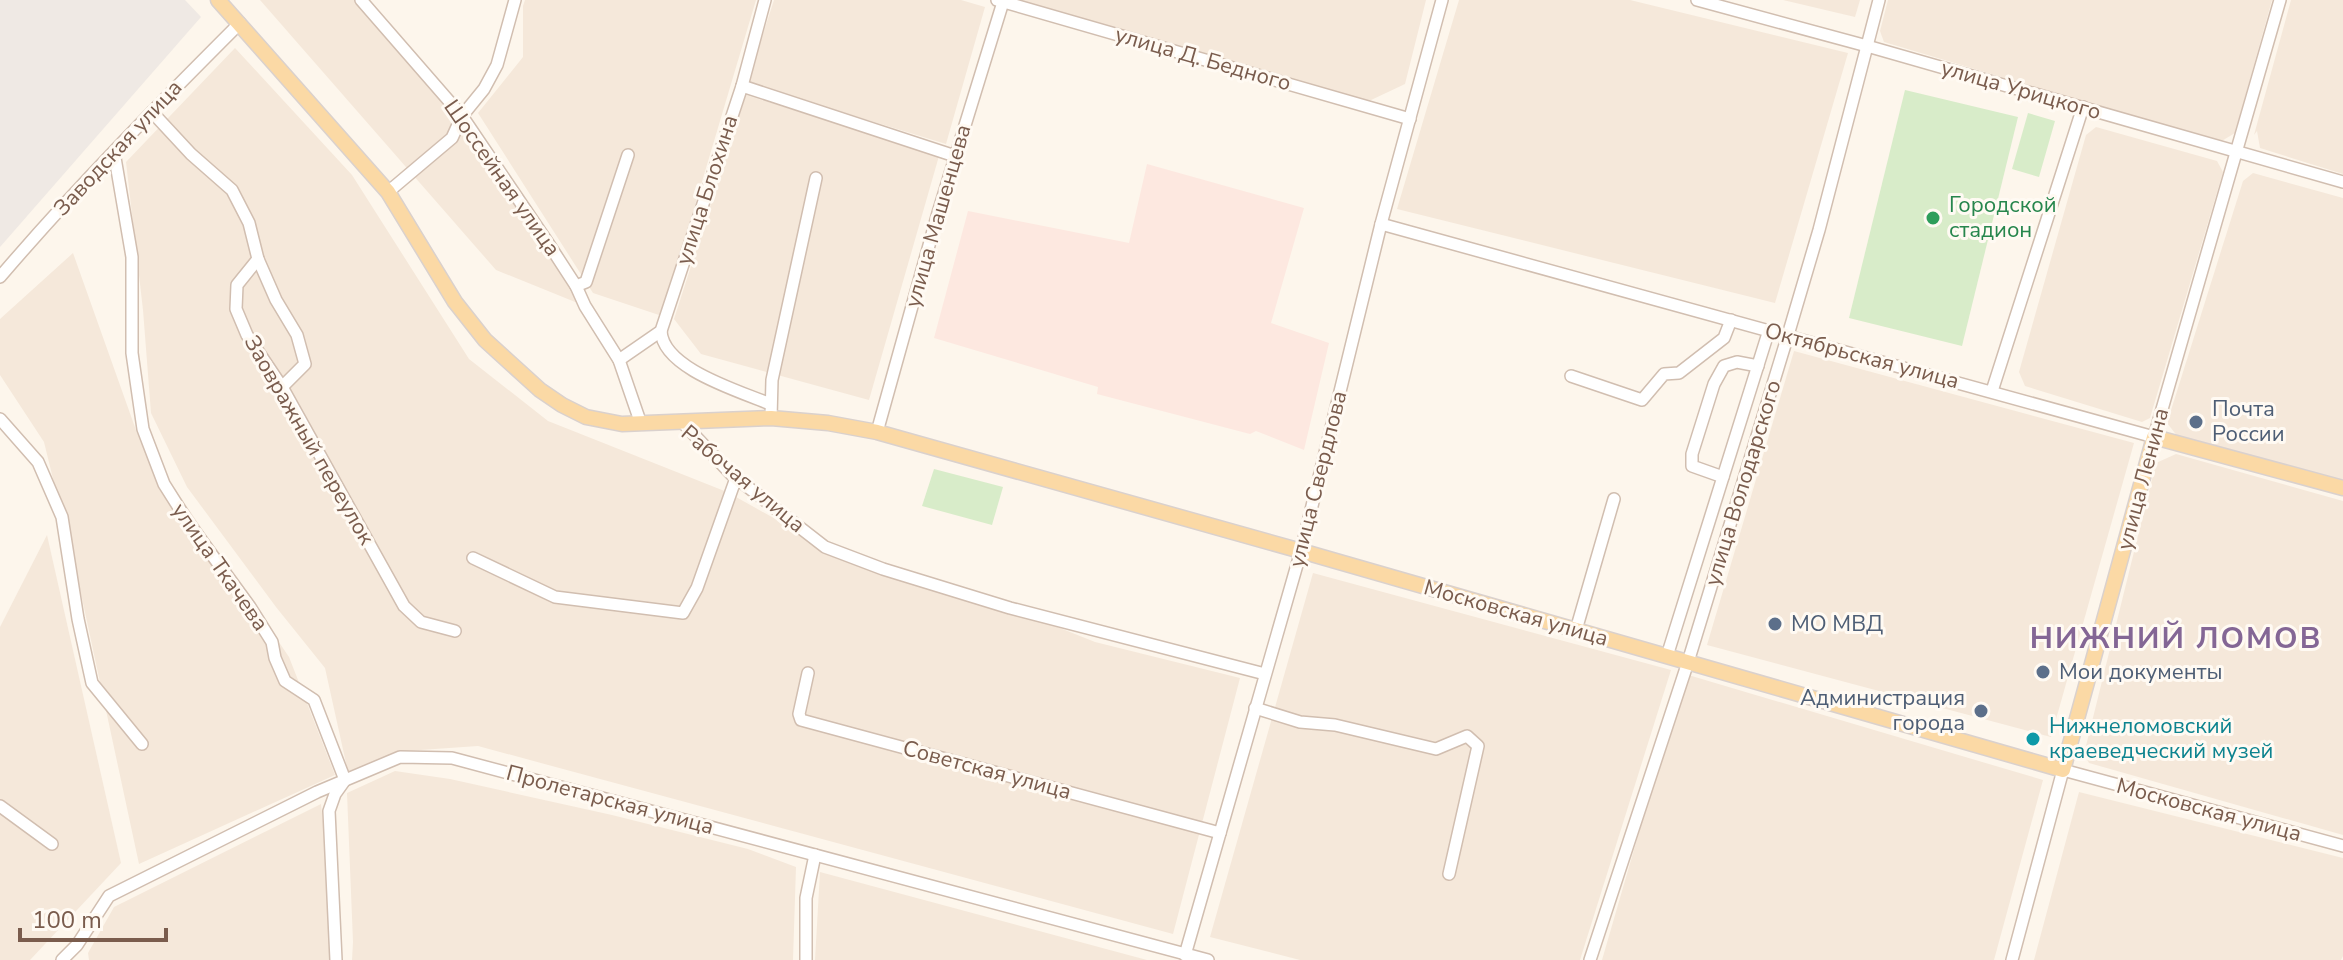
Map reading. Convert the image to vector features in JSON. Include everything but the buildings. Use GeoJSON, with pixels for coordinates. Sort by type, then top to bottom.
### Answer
{"type":"FeatureCollection","features":[{"type":"Feature","properties":{"kind":"main road"},"geometry":{"type":"LineString","coordinates":[[220,1],[240,23]]}},
{"type":"Feature","properties":{"kind":"main road","name":"Рабочая улица"},"geometry":{"type":"LineString","coordinates":[[240,23],[388,192],[455,302],[485,340],[511,365],[540,390],[586,417],[613,423],[683,423]]}},
{"type":"Feature","properties":{"kind":"main road","name":"Московская улица"},"geometry":{"type":"LineString","coordinates":[[683,423],[770,411],[877,432],[2063,770]]}},
{"type":"Feature","properties":{"kind":"main road","name":"Октябрьская улица"},"geometry":{"type":"LineString","coordinates":[[2154,437],[2343,488]]}},
{"type":"Feature","properties":{"kind":"main road","name":"улица Ленина"},"geometry":{"type":"LineString","coordinates":[[2063,770],[2154,437]]}},
{"type":"Feature","properties":{"kind":"street","name":"Шоссейная улица"},"geometry":{"type":"LineString","coordinates":[[361,0],[462,116],[576,286],[619,360],[641,424]]}},
{"type":"Feature","properties":{"kind":"street"},"geometry":{"type":"LineString","coordinates":[[388,192],[452,138],[462,116],[484,89],[497,65],[515,0]]}},
{"type":"Feature","properties":{"kind":"street","name":"улица Блохина"},"geometry":{"type":"LineString","coordinates":[[661,331],[742,86],[765,0]]}},
{"type":"Feature","properties":{"kind":"street","name":"улица Свердлова"},"geometry":{"type":"LineString","coordinates":[[1185,955],[1301,551],[1381,224],[1442,0]]}},
{"type":"Feature","properties":{"kind":"street","name":"улица Урицкого"},"geometry":{"type":"LineString","coordinates":[[1697,0],[2343,182]]}},
{"type":"Feature","properties":{"kind":"street","name":"улица Ленина"},"geometry":{"type":"LineString","coordinates":[[2154,437],[2280,0]]}},
{"type":"Feature","properties":{"kind":"street","name":"улица Д. Бедного"},"geometry":{"type":"LineString","coordinates":[[1000,1],[1410,119]]}},
{"type":"Feature","properties":{"kind":"street","name":"улица Машенцева"},"geometry":{"type":"LineString","coordinates":[[877,432],[1000,1]]}},
{"type":"Feature","properties":{"kind":"street","name":"улица Володарского"},"geometry":{"type":"LineString","coordinates":[[1590,960],[1688,662],[1788,335],[1819,230],[1867,46],[1875,3]]}},
{"type":"Feature","properties":{"kind":"street","name":"Заводская улица"},"geometry":{"type":"LineString","coordinates":[[0,277],[114,152],[240,23]]}},
{"type":"Feature","properties":{"kind":"street"},"geometry":{"type":"LineString","coordinates":[[742,86],[955,156]]}},
{"type":"Feature","properties":{"kind":"street"},"geometry":{"type":"LineString","coordinates":[[1992,391],[2083,107]]}},
{"type":"Feature","properties":{"kind":"street"},"geometry":{"type":"LineString","coordinates":[[152,112],[191,154],[232,190],[249,223],[258,259],[276,300],[297,335],[305,364],[282,387]]}},
{"type":"Feature","properties":{"kind":"street","name":"улица Ткачева"},"geometry":{"type":"LineString","coordinates":[[114,152],[132,257],[132,353],[143,429],[164,484],[272,642],[285,681],[314,700],[345,780]]}},
{"type":"Feature","properties":{"kind":"street"},"geometry":{"type":"LineString","coordinates":[[576,286],[586,282],[628,155]]}},
{"type":"Feature","properties":{"kind":"street"},"geometry":{"type":"LineString","coordinates":[[661,331],[667,348],[697,373],[770,411],[772,380],[816,178]]}},
{"type":"Feature","properties":{"kind":"street","name":"Октябрьская улица"},"geometry":{"type":"LineString","coordinates":[[1381,224],[2154,437]]}},
{"type":"Feature","properties":{"kind":"street","name":"Заовражный переулок"},"geometry":{"type":"LineString","coordinates":[[258,259],[237,285],[236,309],[247,335],[282,387],[404,606],[421,622],[455,631]]}},
{"type":"Feature","properties":{"kind":"street"},"geometry":{"type":"LineString","coordinates":[[1571,376],[1642,400],[1664,374],[1679,373],[1724,338],[1731,320]]}},
{"type":"Feature","properties":{"kind":"street"},"geometry":{"type":"LineString","coordinates":[[1667,656],[1769,330]]}},
{"type":"Feature","properties":{"kind":"street"},"geometry":{"type":"LineString","coordinates":[[619,360],[661,331]]}},
{"type":"Feature","properties":{"kind":"street"},"geometry":{"type":"LineString","coordinates":[[1723,477],[1692,466],[1692,454],[1714,384],[1724,366],[1737,362],[1758,366]]}},
{"type":"Feature","properties":{"kind":"street"},"geometry":{"type":"LineString","coordinates":[[0,419],[38,462],[62,517],[92,683],[142,744]]}},
{"type":"Feature","properties":{"kind":"street","name":"Рабочая улица"},"geometry":{"type":"LineString","coordinates":[[683,423],[736,478],[825,547],[883,569],[1010,608],[1265,674]]}},
{"type":"Feature","properties":{"kind":"street"},"geometry":{"type":"LineString","coordinates":[[473,558],[555,597],[683,613],[697,588],[736,478]]}},
{"type":"Feature","properties":{"kind":"street"},"geometry":{"type":"LineString","coordinates":[[1576,630],[1614,499]]}},
{"type":"Feature","properties":{"kind":"street","name":"Советская улица"},"geometry":{"type":"LineString","coordinates":[[808,673],[799,714],[801,720],[1220,833]]}},
{"type":"Feature","properties":{"kind":"street"},"geometry":{"type":"LineString","coordinates":[[1255,708],[1300,722],[1335,725],[1436,749],[1467,736],[1478,746],[1449,874]]}},
{"type":"Feature","properties":{"kind":"street","name":"Пролетарская улица"},"geometry":{"type":"LineString","coordinates":[[62,960],[77,945],[109,896],[345,780],[400,757],[452,758],[1208,960]]}},
{"type":"Feature","properties":{"kind":"street","name":"улица Ленина"},"geometry":{"type":"LineString","coordinates":[[2012,960],[2063,770]]}},
{"type":"Feature","properties":{"kind":"street","name":"Московская улица"},"geometry":{"type":"LineString","coordinates":[[2063,770],[2343,846]]}},
{"type":"Feature","properties":{"kind":"street"},"geometry":{"type":"LineString","coordinates":[[336,960],[329,811],[335,794],[345,780]]}},
{"type":"Feature","properties":{"kind":"street"},"geometry":{"type":"LineString","coordinates":[[0,806],[52,844]]}},
{"type":"Feature","properties":{"kind":"street"},"geometry":{"type":"LineString","coordinates":[[806,960],[806,898],[815,855]]}},
{"type":"Feature","properties":{"kind":"street"},"geometry":{"type":"LineString","coordinates":[[77,945],[78,960]]}},
{"type":"Feature","properties":{"kind":"shaded area"},"geometry":{"type":"Polygon","coordinates":[[[0,0],[185,0],[201,17],[0,247],[0,0]]]}},
{"type":"Feature","properties":{"kind":"shaded area"},"geometry":{"type":"Polygon","coordinates":[[[260,0],[359,0],[500,169],[585,306],[496,270],[260,0]]]}},
{"type":"Feature","properties":{"kind":"shaded area"},"geometry":{"type":"Polygon","coordinates":[[[525,0],[756,0],[662,316],[593,293],[478,113],[523,57],[525,0]]]}},
{"type":"Feature","properties":{"kind":"shaded area"},"geometry":{"type":"Polygon","coordinates":[[[774,0],[961,0],[985,7],[946,144],[747,83],[774,0]]]}},
{"type":"Feature","properties":{"kind":"shaded area"},"geometry":{"type":"Polygon","coordinates":[[[1011,0],[1426,0],[1405,84],[1369,101],[1011,0]]]}},
{"type":"Feature","properties":{"kind":"shaded area"},"geometry":{"type":"Polygon","coordinates":[[[1459,0],[1630,0],[1848,53],[1775,303],[1397,209],[1459,0]]]}},
{"type":"Feature","properties":{"kind":"shaded area"},"geometry":{"type":"Polygon","coordinates":[[[1783,0],[1860,0],[1855,17],[1783,0]]]}},
{"type":"Feature","properties":{"kind":"shaded area"},"geometry":{"type":"Polygon","coordinates":[[[1888,0],[2272,0],[2235,133],[2220,142],[1884,42],[1880,31],[1888,0]]]}},
{"type":"Feature","properties":{"kind":"shaded area"},"geometry":{"type":"Polygon","coordinates":[[[2291,0],[2343,0],[2343,174],[2260,148],[2257,131],[2254,135],[2291,0]]]}},
{"type":"Feature","properties":{"kind":"shaded area"},"geometry":{"type":"Polygon","coordinates":[[[235,48],[352,175],[469,359],[548,421],[727,492],[840,555],[1010,608],[1095,642],[1240,678],[1173,934],[478,746],[406,751],[348,772],[325,668],[187,487],[151,413],[126,162],[235,48]]]}},
{"type":"Feature","properties":{"kind":"shaded area"},"geometry":{"type":"Polygon","coordinates":[[[746,95],[939,156],[869,400],[701,354],[674,319],[746,95]]]}},
{"type":"Feature","properties":{"kind":"shaded area"},"geometry":{"type":"Polygon","coordinates":[[[2096,127],[2217,161],[2223,172],[2150,418],[2142,422],[2025,386],[2019,372],[2086,135],[2096,127]]]}},
{"type":"Feature","properties":{"kind":"shaded area"},"geometry":{"type":"Polygon","coordinates":[[[1147,164],[1304,208],[1271,323],[1329,343],[1304,450],[1256,431],[1250,434],[1097,394],[1098,387],[934,338],[968,211],[1129,243],[1147,164]]]}},
{"type":"Feature","properties":{"kind":"shaded area"},"geometry":{"type":"Polygon","coordinates":[[[2253,173],[2343,198],[2343,484],[2178,437],[2167,423],[2243,181],[2253,173]]]}},
{"type":"Feature","properties":{"kind":"shaded area"},"geometry":{"type":"Polygon","coordinates":[[[73,253],[137,433],[289,657],[335,775],[139,864],[80,589],[44,442],[0,375],[0,319],[73,253]]]}},
{"type":"Feature","properties":{"kind":"shaded area"},"geometry":{"type":"Polygon","coordinates":[[[1794,351],[2134,443],[2051,737],[1707,645],[1794,351]]]}},
{"type":"Feature","properties":{"kind":"shaded area"},"geometry":{"type":"Polygon","coordinates":[[[2176,454],[2343,501],[2343,835],[2089,763],[2084,754],[2156,463],[2176,454]]]}},
{"type":"Feature","properties":{"kind":"shaded area"},"geometry":{"type":"Polygon","coordinates":[[[47,535],[121,863],[30,960],[0,960],[0,627],[47,535]]]}},
{"type":"Feature","properties":{"kind":"shaded area"},"geometry":{"type":"Polygon","coordinates":[[[1313,573],[1671,670],[1580,960],[1300,960],[1210,937],[1313,573]]]}},
{"type":"Feature","properties":{"kind":"shaded area"},"geometry":{"type":"Polygon","coordinates":[[[1685,674],[2043,780],[1994,960],[1602,960],[1685,674]]]}},
{"type":"Feature","properties":{"kind":"shaded area"},"geometry":{"type":"Polygon","coordinates":[[[395,771],[450,779],[612,815],[748,849],[796,867],[793,960],[352,960],[347,793],[395,771]]]}},
{"type":"Feature","properties":{"kind":"shaded area"},"geometry":{"type":"Polygon","coordinates":[[[2079,792],[2343,858],[2341,960],[2034,960],[2079,792]]]}},
{"type":"Feature","properties":{"kind":"shaded area"},"geometry":{"type":"Polygon","coordinates":[[[321,804],[334,925],[333,960],[89,960],[88,953],[114,907],[321,804]]]}},
{"type":"Feature","properties":{"kind":"shaded area"},"geometry":{"type":"Polygon","coordinates":[[[820,872],[1147,960],[815,960],[820,872]]]}},
{"type":"Feature","properties":{"kind":"green space","name":"Городской стадион"},"geometry":{"type":"Polygon","coordinates":[[[1905,90],[2018,117],[1962,346],[1849,318],[1905,90]]]}},
{"type":"Feature","properties":{"kind":"green space"},"geometry":{"type":"Polygon","coordinates":[[[2028,113],[2055,121],[2039,177],[2012,169],[2028,113]]]}},
{"type":"Feature","properties":{"kind":"green space"},"geometry":{"type":"Polygon","coordinates":[[[934,469],[1003,487],[992,525],[922,506],[934,469]]]}},
{"type":"Feature","properties":{"kind":"place","name":"Городской стадион"},"geometry":{"type":"Point","coordinates":[1933,218]}},
{"type":"Feature","properties":{"kind":"place","name":"Почта России"},"geometry":{"type":"Point","coordinates":[2196,422]}},
{"type":"Feature","properties":{"kind":"place","name":"МО МВД"},"geometry":{"type":"Point","coordinates":[1775,624]}},
{"type":"Feature","properties":{"kind":"place","name":"Мои документы"},"geometry":{"type":"Point","coordinates":[2043,672]}},
{"type":"Feature","properties":{"kind":"place","name":"Администрация города"},"geometry":{"type":"Point","coordinates":[1981,711]}},
{"type":"Feature","properties":{"kind":"place","name":"Нижнеломовский краеведческий музей"},"geometry":{"type":"Point","coordinates":[2033,739]}},
{"type":"Feature","properties":{"kind":"district","name":"НИЖНИЙ ЛОМОВ"},"geometry":{"type":"Point","coordinates":[2176,638]}}]}
